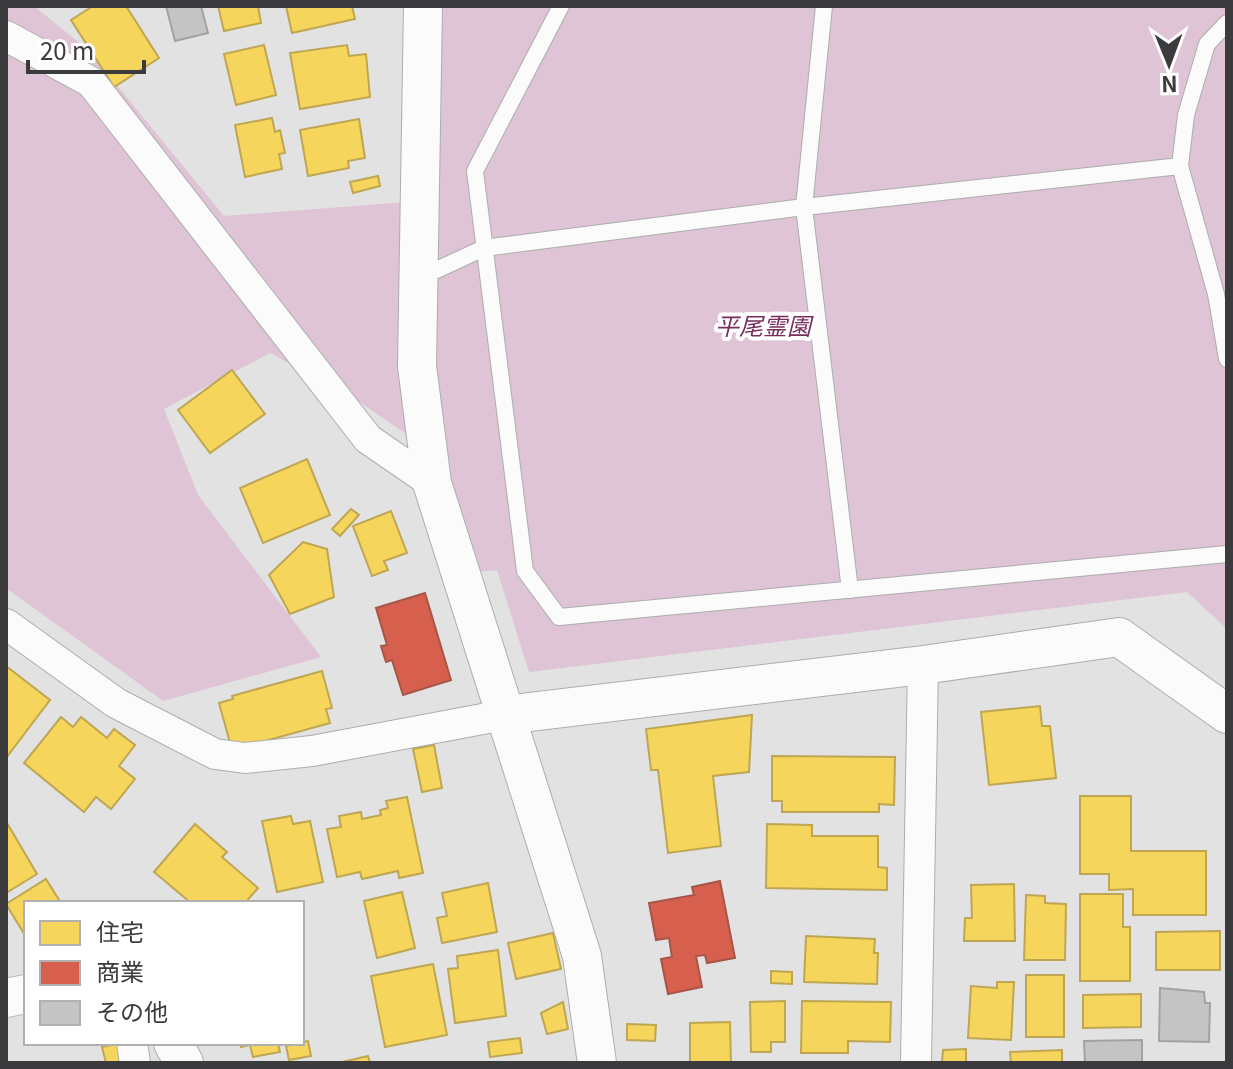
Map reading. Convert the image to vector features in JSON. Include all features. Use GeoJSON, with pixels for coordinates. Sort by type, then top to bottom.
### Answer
{"type":"FeatureCollection","features":[{"type":"Feature","properties":{"kind":"street"},"geometry":{"type":"LineString","coordinates":[[423,6],[417,366],[432,483],[582,956],[597,1063]]}},
{"type":"Feature","properties":{"kind":"street"},"geometry":{"type":"LineString","coordinates":[[6,36],[91,82],[368,439],[432,483]]}},
{"type":"Feature","properties":{"kind":"street"},"geometry":{"type":"LineString","coordinates":[[6,624],[116,703],[215,754],[245,758],[312,751],[504,715],[923,665],[1119,637],[1227,714]]}},
{"type":"Feature","properties":{"kind":"street"},"geometry":{"type":"LineString","coordinates":[[916,1063],[923,665]]}},
{"type":"Feature","properties":{"kind":"street"},"geometry":{"type":"LineString","coordinates":[[174,1045],[184,1063]]}},
{"type":"Feature","properties":{"kind":"lane"},"geometry":{"type":"LineString","coordinates":[[561,6],[475,171],[525,571],[559,617],[1227,554]]}},
{"type":"Feature","properties":{"kind":"lane"},"geometry":{"type":"LineString","coordinates":[[824,6],[804,207],[850,590]]}},
{"type":"Feature","properties":{"kind":"lane"},"geometry":{"type":"LineString","coordinates":[[1227,23],[1207,44],[1186,115],[1180,166],[1222,292],[1227,359]]}},
{"type":"Feature","properties":{"kind":"lane"},"geometry":{"type":"LineString","coordinates":[[417,279],[484,248],[804,207],[1180,166]]}},
{"type":"Feature","properties":{"kind":"green space","name":"平尾霊園"},"geometry":{"type":"Polygon","coordinates":[[[6,6],[34,6],[88,50],[224,216],[433,200],[439,6],[1227,6],[1227,629],[1187,592],[529,672],[497,570],[477,572],[427,448],[355,399],[270,353],[164,409],[198,495],[321,657],[163,701],[6,588],[6,6]]]}},
{"type":"Feature","properties":{"kind":"building: 住宅"},"geometry":{"type":"Polygon","coordinates":[[[93,6],[126,6],[159,58],[114,87],[71,20],[93,6]]]}},
{"type":"Feature","properties":{"kind":"building: 住宅"},"geometry":{"type":"Polygon","coordinates":[[[218,6],[258,6],[261,23],[224,31],[218,6]]]}},
{"type":"Feature","properties":{"kind":"building: 住宅"},"geometry":{"type":"Polygon","coordinates":[[[286,6],[352,6],[355,19],[292,33],[286,6]]]}},
{"type":"Feature","properties":{"kind":"building: 住宅"},"geometry":{"type":"Polygon","coordinates":[[[264,45],[276,95],[236,105],[224,54],[264,45]]]}},
{"type":"Feature","properties":{"kind":"building: 住宅"},"geometry":{"type":"Polygon","coordinates":[[[347,45],[349,56],[366,54],[370,97],[300,109],[290,53],[347,45]]]}},
{"type":"Feature","properties":{"kind":"building: 住宅"},"geometry":{"type":"Polygon","coordinates":[[[272,118],[275,132],[280,130],[285,153],[279,154],[282,169],[245,177],[235,125],[272,118]]]}},
{"type":"Feature","properties":{"kind":"building: 住宅"},"geometry":{"type":"Polygon","coordinates":[[[359,119],[365,158],[348,161],[349,168],[308,176],[300,130],[359,119]]]}},
{"type":"Feature","properties":{"kind":"building: 住宅"},"geometry":{"type":"Polygon","coordinates":[[[378,176],[380,186],[353,193],[350,182],[378,176]]]}},
{"type":"Feature","properties":{"kind":"building: 住宅"},"geometry":{"type":"Polygon","coordinates":[[[232,370],[265,414],[210,453],[178,410],[232,370]]]}},
{"type":"Feature","properties":{"kind":"building: 住宅"},"geometry":{"type":"Polygon","coordinates":[[[307,459],[330,515],[263,543],[240,488],[307,459]]]}},
{"type":"Feature","properties":{"kind":"building: 住宅"},"geometry":{"type":"Polygon","coordinates":[[[351,509],[359,515],[340,536],[332,529],[351,509]]]}},
{"type":"Feature","properties":{"kind":"building: 住宅"},"geometry":{"type":"Polygon","coordinates":[[[391,511],[407,553],[384,561],[388,570],[372,576],[353,526],[391,511]]]}},
{"type":"Feature","properties":{"kind":"building: 住宅"},"geometry":{"type":"Polygon","coordinates":[[[303,542],[327,549],[334,597],[290,614],[269,575],[303,542]]]}},
{"type":"Feature","properties":{"kind":"building: 住宅"},"geometry":{"type":"Polygon","coordinates":[[[6,666],[50,700],[6,758],[6,666]]]}},
{"type":"Feature","properties":{"kind":"building: 住宅"},"geometry":{"type":"Polygon","coordinates":[[[322,671],[332,708],[326,709],[330,723],[232,750],[219,703],[233,699],[232,696],[322,671]]]}},
{"type":"Feature","properties":{"kind":"building: 住宅"},"geometry":{"type":"Polygon","coordinates":[[[1040,706],[1042,726],[1050,726],[1056,778],[989,785],[981,712],[1040,706]]]}},
{"type":"Feature","properties":{"kind":"building: 住宅"},"geometry":{"type":"Polygon","coordinates":[[[752,715],[749,772],[713,776],[721,846],[668,853],[658,770],[651,770],[646,729],[752,715]]]}},
{"type":"Feature","properties":{"kind":"building: 住宅"},"geometry":{"type":"Polygon","coordinates":[[[61,717],[73,727],[81,717],[107,738],[114,729],[135,745],[119,766],[135,779],[111,809],[96,797],[84,812],[24,763],[61,717]]]}},
{"type":"Feature","properties":{"kind":"building: 住宅"},"geometry":{"type":"Polygon","coordinates":[[[434,745],[442,788],[422,792],[413,749],[434,745]]]}},
{"type":"Feature","properties":{"kind":"building: 住宅"},"geometry":{"type":"Polygon","coordinates":[[[772,756],[895,757],[894,805],[879,804],[879,812],[782,812],[782,801],[772,801],[772,756]]]}},
{"type":"Feature","properties":{"kind":"building: 住宅"},"geometry":{"type":"Polygon","coordinates":[[[1080,796],[1131,796],[1131,851],[1206,851],[1206,915],[1133,915],[1133,889],[1109,890],[1109,874],[1080,874],[1080,796]]]}},
{"type":"Feature","properties":{"kind":"building: 住宅"},"geometry":{"type":"Polygon","coordinates":[[[407,797],[423,873],[399,878],[398,871],[362,879],[360,872],[337,877],[327,829],[341,827],[339,816],[361,812],[362,819],[381,815],[380,810],[388,808],[386,801],[407,797]]]}},
{"type":"Feature","properties":{"kind":"building: 住宅"},"geometry":{"type":"Polygon","coordinates":[[[291,816],[293,824],[310,821],[323,882],[277,892],[262,821],[291,816]]]}},
{"type":"Feature","properties":{"kind":"building: 住宅"},"geometry":{"type":"Polygon","coordinates":[[[6,824],[37,874],[6,893],[6,824]]]}},
{"type":"Feature","properties":{"kind":"building: 住宅"},"geometry":{"type":"Polygon","coordinates":[[[195,824],[227,852],[222,857],[258,888],[247,901],[189,901],[154,872],[195,824]]]}},
{"type":"Feature","properties":{"kind":"building: 住宅"},"geometry":{"type":"Polygon","coordinates":[[[767,824],[812,825],[812,836],[878,836],[878,867],[887,868],[887,890],[766,888],[767,824]]]}},
{"type":"Feature","properties":{"kind":"building: 住宅"},"geometry":{"type":"Polygon","coordinates":[[[46,879],[60,901],[24,901],[24,934],[6,904],[46,879]]]}},
{"type":"Feature","properties":{"kind":"building: 住宅"},"geometry":{"type":"Polygon","coordinates":[[[488,883],[497,932],[442,943],[437,918],[447,916],[442,893],[488,883]]]}},
{"type":"Feature","properties":{"kind":"building: 住宅"},"geometry":{"type":"Polygon","coordinates":[[[1014,884],[1015,941],[964,941],[965,918],[972,918],[971,885],[1014,884]]]}},
{"type":"Feature","properties":{"kind":"building: 住宅"},"geometry":{"type":"Polygon","coordinates":[[[402,892],[415,948],[377,958],[364,901],[402,892]]]}},
{"type":"Feature","properties":{"kind":"building: 住宅"},"geometry":{"type":"Polygon","coordinates":[[[1080,894],[1123,894],[1123,927],[1130,927],[1130,981],[1080,981],[1080,894]]]}},
{"type":"Feature","properties":{"kind":"building: 住宅"},"geometry":{"type":"Polygon","coordinates":[[[1026,895],[1045,896],[1045,903],[1066,904],[1065,960],[1024,960],[1026,895]]]}},
{"type":"Feature","properties":{"kind":"building: 住宅"},"geometry":{"type":"Polygon","coordinates":[[[1220,931],[1220,970],[1156,970],[1156,932],[1220,931]]]}},
{"type":"Feature","properties":{"kind":"building: 住宅"},"geometry":{"type":"Polygon","coordinates":[[[553,933],[561,969],[516,979],[508,943],[553,933]]]}},
{"type":"Feature","properties":{"kind":"building: 住宅"},"geometry":{"type":"Polygon","coordinates":[[[806,936],[875,939],[877,984],[804,982],[806,936]]]}},
{"type":"Feature","properties":{"kind":"building: 住宅"},"geometry":{"type":"Polygon","coordinates":[[[498,950],[506,1016],[455,1023],[448,969],[458,968],[457,956],[498,950]]]}},
{"type":"Feature","properties":{"kind":"building: 住宅"},"geometry":{"type":"Polygon","coordinates":[[[433,964],[447,1035],[385,1047],[371,976],[433,964]]]}},
{"type":"Feature","properties":{"kind":"building: 住宅"},"geometry":{"type":"Polygon","coordinates":[[[771,971],[792,972],[792,984],[771,983],[771,971]]]}},
{"type":"Feature","properties":{"kind":"building: 住宅"},"geometry":{"type":"Polygon","coordinates":[[[1026,975],[1064,975],[1064,1037],[1026,1037],[1026,975]]]}},
{"type":"Feature","properties":{"kind":"building: 住宅"},"geometry":{"type":"Polygon","coordinates":[[[997,982],[1014,982],[1011,1040],[968,1038],[971,986],[997,988],[997,982]]]}},
{"type":"Feature","properties":{"kind":"building: 住宅"},"geometry":{"type":"Polygon","coordinates":[[[1141,994],[1141,1027],[1083,1028],[1083,995],[1141,994]]]}},
{"type":"Feature","properties":{"kind":"building: 住宅"},"geometry":{"type":"Polygon","coordinates":[[[785,1001],[785,1042],[771,1042],[771,1052],[751,1052],[750,1002],[785,1001]]]}},
{"type":"Feature","properties":{"kind":"building: 住宅"},"geometry":{"type":"Polygon","coordinates":[[[802,1001],[891,1002],[890,1042],[848,1041],[848,1053],[801,1053],[802,1001]]]}},
{"type":"Feature","properties":{"kind":"building: 住宅"},"geometry":{"type":"Polygon","coordinates":[[[563,1002],[568,1029],[547,1034],[541,1013],[563,1002]]]}},
{"type":"Feature","properties":{"kind":"building: 住宅"},"geometry":{"type":"Polygon","coordinates":[[[730,1022],[731,1063],[690,1063],[690,1023],[730,1022]]]}},
{"type":"Feature","properties":{"kind":"building: 住宅"},"geometry":{"type":"Polygon","coordinates":[[[627,1024],[656,1025],[655,1041],[627,1040],[627,1024]]]}},
{"type":"Feature","properties":{"kind":"building: 住宅"},"geometry":{"type":"Polygon","coordinates":[[[520,1038],[522,1053],[490,1057],[488,1042],[520,1038]]]}},
{"type":"Feature","properties":{"kind":"building: 住宅"},"geometry":{"type":"Polygon","coordinates":[[[308,1041],[311,1056],[289,1060],[286,1046],[304,1045],[308,1041]]]}},
{"type":"Feature","properties":{"kind":"building: 住宅"},"geometry":{"type":"Polygon","coordinates":[[[122,1045],[126,1063],[106,1063],[102,1047],[122,1045]]]}},
{"type":"Feature","properties":{"kind":"building: 住宅"},"geometry":{"type":"Polygon","coordinates":[[[250,1045],[278,1045],[280,1052],[253,1057],[250,1045]]]}},
{"type":"Feature","properties":{"kind":"building: 住宅"},"geometry":{"type":"Polygon","coordinates":[[[966,1049],[966,1063],[942,1063],[943,1050],[966,1049]]]}},
{"type":"Feature","properties":{"kind":"building: 住宅"},"geometry":{"type":"Polygon","coordinates":[[[1062,1050],[1062,1063],[1011,1063],[1010,1052],[1062,1050]]]}},
{"type":"Feature","properties":{"kind":"building: 住宅"},"geometry":{"type":"Polygon","coordinates":[[[368,1056],[370,1063],[338,1063],[368,1056]]]}},
{"type":"Feature","properties":{"kind":"building: 商業"},"geometry":{"type":"Polygon","coordinates":[[[425,593],[451,680],[403,695],[392,660],[386,662],[381,646],[387,645],[376,608],[425,593]]]}},
{"type":"Feature","properties":{"kind":"building: 商業"},"geometry":{"type":"Polygon","coordinates":[[[720,881],[735,958],[707,963],[705,955],[696,956],[702,987],[668,994],[661,959],[672,957],[669,938],[656,940],[649,903],[694,895],[692,887],[720,881]]]}},
{"type":"Feature","properties":{"kind":"building: その他"},"geometry":{"type":"Polygon","coordinates":[[[166,6],[201,6],[208,33],[175,41],[166,6]]]}},
{"type":"Feature","properties":{"kind":"building: その他"},"geometry":{"type":"Polygon","coordinates":[[[1160,988],[1204,992],[1205,1003],[1210,1003],[1209,1042],[1159,1041],[1160,988]]]}},
{"type":"Feature","properties":{"kind":"building: その他"},"geometry":{"type":"Polygon","coordinates":[[[1142,1040],[1142,1063],[1085,1063],[1084,1041],[1142,1040]]]}}]}
